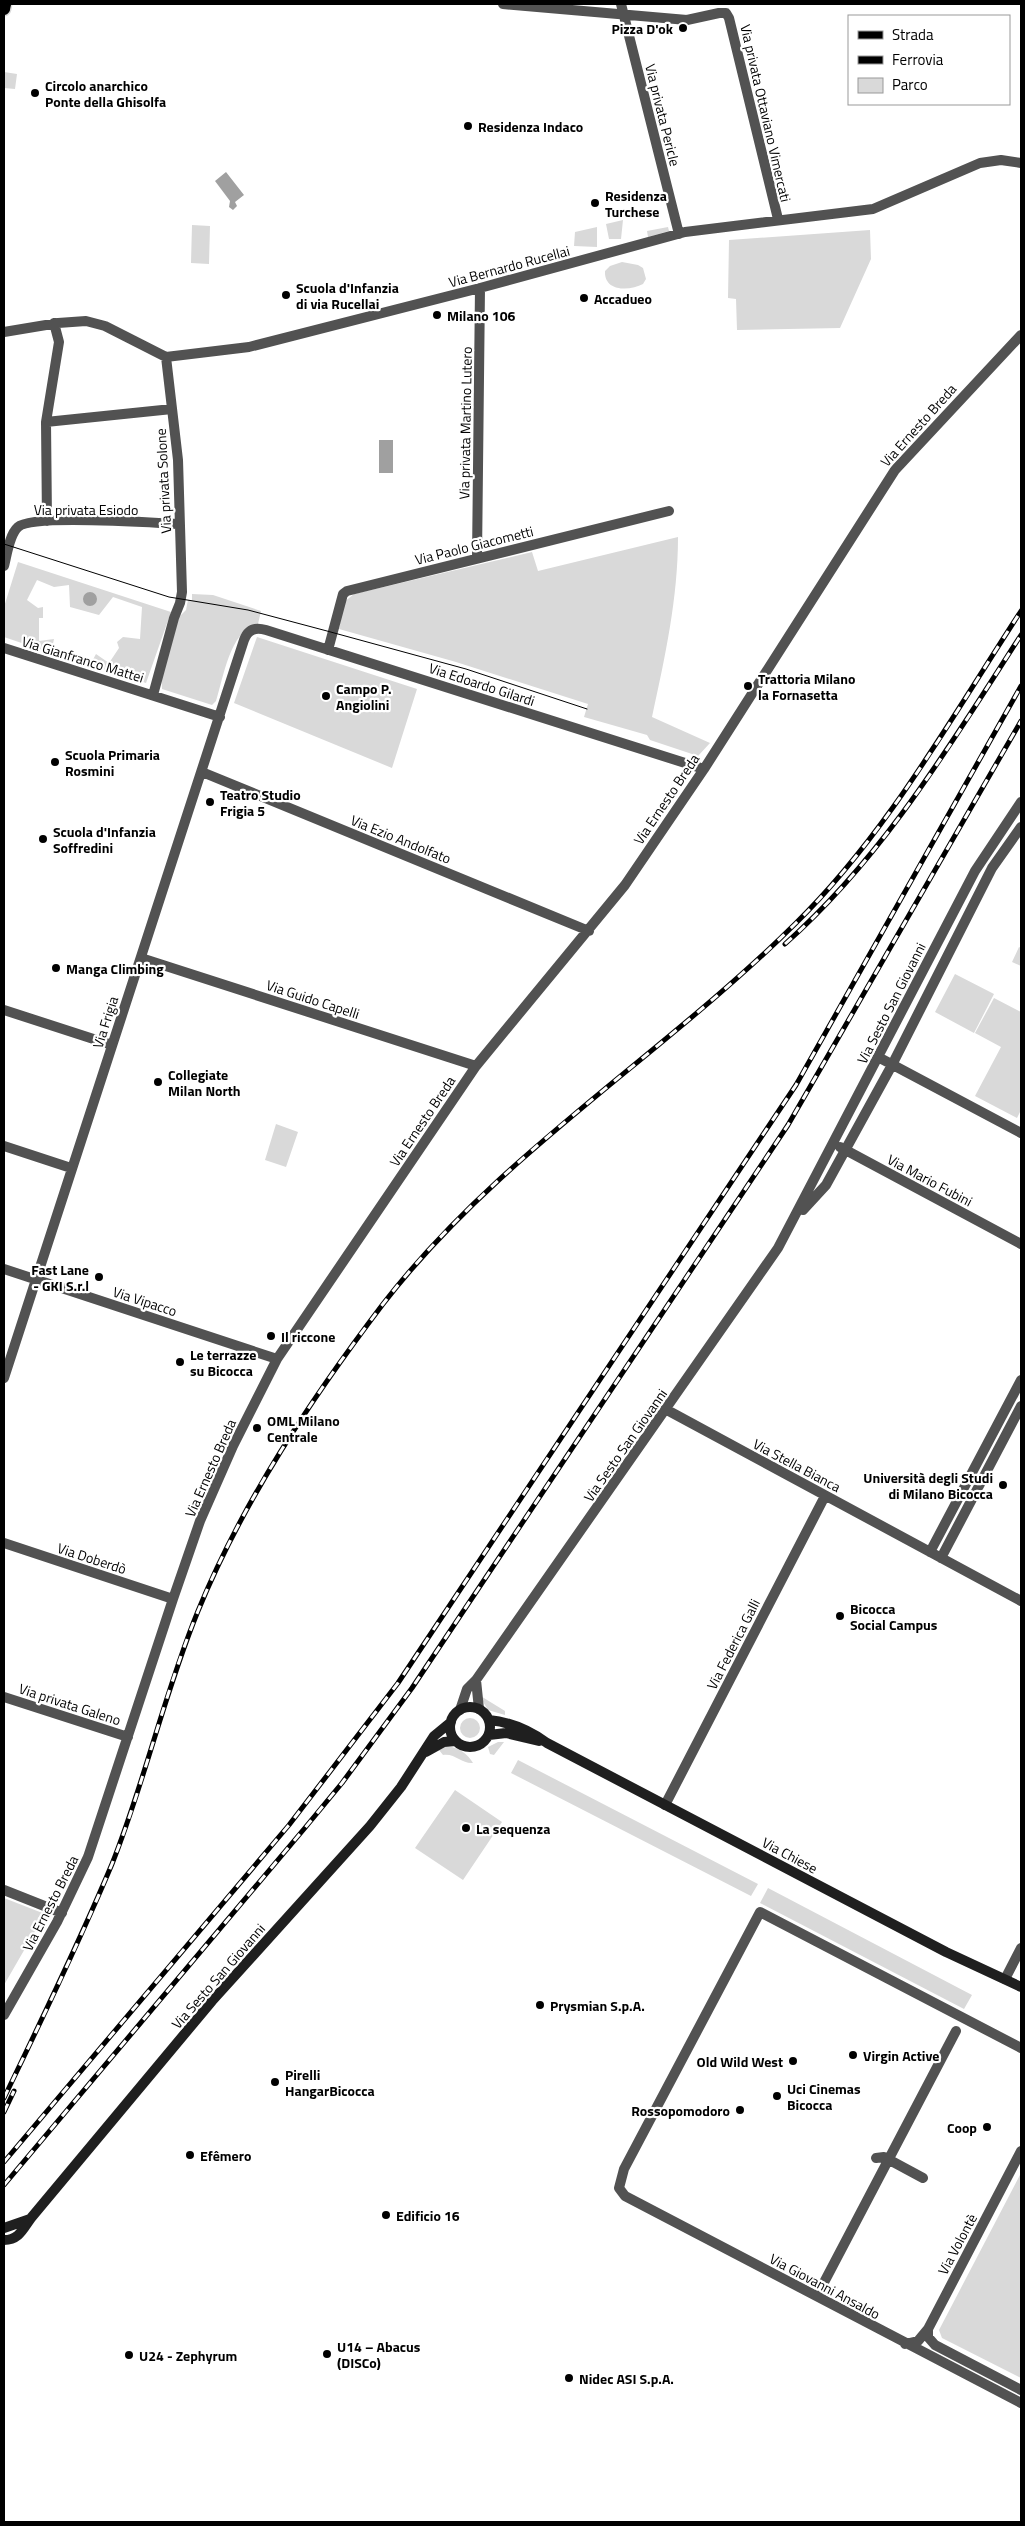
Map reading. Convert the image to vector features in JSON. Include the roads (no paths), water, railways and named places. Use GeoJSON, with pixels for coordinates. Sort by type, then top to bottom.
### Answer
{"type":"FeatureCollection","features":[{"type":"Feature","properties":{"kind":"main road"},"geometry":{"type":"LineString","coordinates":[[4,9],[5,4]]}},
{"type":"Feature","properties":{"kind":"street"},"geometry":{"type":"LineString","coordinates":[[503,4],[622,9]]}},
{"type":"Feature","properties":{"kind":"street","name":"Via privata Ottaviano Vimercati"},"geometry":{"type":"LineString","coordinates":[[622,9],[687,20],[726,13],[729,18],[778,219]]}},
{"type":"Feature","properties":{"kind":"street","name":"Via privata Pericle"},"geometry":{"type":"LineString","coordinates":[[622,9],[679,234]]}},
{"type":"Feature","properties":{"kind":"street","name":"Via Bernardo Rucellai"},"geometry":{"type":"LineString","coordinates":[[166,357],[249,347],[480,288],[679,234],[778,219],[873,209],[986,161],[1001,160],[1021,163]]}},
{"type":"Feature","properties":{"kind":"street","name":"Via privata Martino Lutero"},"geometry":{"type":"LineString","coordinates":[[477,558],[480,288]]}},
{"type":"Feature","properties":{"kind":"street"},"geometry":{"type":"LineString","coordinates":[[4,332],[54,323],[76,321],[96,323],[150,347],[166,357]]}},
{"type":"Feature","properties":{"kind":"street"},"geometry":{"type":"LineString","coordinates":[[47,521],[46,422],[59,342],[54,323]]}},
{"type":"Feature","properties":{"kind":"street","name":"Via Ernesto Breda"},"geometry":{"type":"LineString","coordinates":[[4,2015],[62,1913],[88,1857],[172,1599],[200,1521],[231,1450],[277,1359],[476,1066],[589,932],[626,884],[704,769],[895,470],[1021,334]]}},
{"type":"Feature","properties":{"kind":"street","name":"Via privata Solone"},"geometry":{"type":"LineString","coordinates":[[153,695],[174,618],[180,604],[178,460],[166,357]]}},
{"type":"Feature","properties":{"kind":"street"},"geometry":{"type":"LineString","coordinates":[[46,422],[172,409]]}},
{"type":"Feature","properties":{"kind":"street","name":"Via Paolo Giacometti"},"geometry":{"type":"LineString","coordinates":[[328,650],[341,598],[347,591],[669,511]]}},
{"type":"Feature","properties":{"kind":"street","name":"Via privata Esiodo"},"geometry":{"type":"LineString","coordinates":[[4,566],[15,531],[20,525],[27,522],[179,524]]}},
{"type":"Feature","properties":{"kind":"street","name":"Via Edoardo Gilardi"},"geometry":{"type":"LineString","coordinates":[[252,630],[263,629],[704,769]]}},
{"type":"Feature","properties":{"kind":"street","name":"Via Frigia"},"geometry":{"type":"LineString","coordinates":[[4,1378],[244,640],[252,630]]}},
{"type":"Feature","properties":{"kind":"street","name":"Via Gianfranco Mattei"},"geometry":{"type":"LineString","coordinates":[[4,648],[220,716]]}},
{"type":"Feature","properties":{"kind":"street","name":"Via Ezio Andolfato"},"geometry":{"type":"LineString","coordinates":[[202,772],[589,932]]}},
{"type":"Feature","properties":{"kind":"street","name":"Via Sesto San Giovanni"},"geometry":{"type":"LineString","coordinates":[[4,2240],[18,2236],[212,2001],[367,1830],[437,1733],[451,1722],[460,1710],[464,1695],[778,1248],[975,871],[1021,802]]}},
{"type":"Feature","properties":{"kind":"street","name":"Via Sesto San Giovanni"},"geometry":{"type":"LineString","coordinates":[[792,1222],[826,1185],[892,1065],[992,868],[1021,827]]}},
{"type":"Feature","properties":{"kind":"street","name":"Via Guido Capelli"},"geometry":{"type":"LineString","coordinates":[[142,958],[476,1066]]}},
{"type":"Feature","properties":{"kind":"street"},"geometry":{"type":"LineString","coordinates":[[4,1010],[112,1045]]}},
{"type":"Feature","properties":{"kind":"street"},"geometry":{"type":"LineString","coordinates":[[878,1058],[1021,1133]]}},
{"type":"Feature","properties":{"kind":"street"},"geometry":{"type":"LineString","coordinates":[[840,1132],[839,1146],[845,1150]]}},
{"type":"Feature","properties":{"kind":"street"},"geometry":{"type":"LineString","coordinates":[[4,1146],[71,1168]]}},
{"type":"Feature","properties":{"kind":"street","name":"Via Mario Fubini"},"geometry":{"type":"LineString","coordinates":[[845,1150],[1021,1244]]}},
{"type":"Feature","properties":{"kind":"street","name":"Via Vipacco"},"geometry":{"type":"LineString","coordinates":[[4,1269],[277,1359]]}},
{"type":"Feature","properties":{"kind":"street"},"geometry":{"type":"LineString","coordinates":[[930,1552],[1021,1380]]}},
{"type":"Feature","properties":{"kind":"street"},"geometry":{"type":"LineString","coordinates":[[941,1558],[1021,1406]]}},
{"type":"Feature","properties":{"kind":"street","name":"Via Stella Bianca"},"geometry":{"type":"LineString","coordinates":[[666,1410],[1021,1601]]}},
{"type":"Feature","properties":{"kind":"street","name":"Via Federica Galli"},"geometry":{"type":"LineString","coordinates":[[665,1805],[825,1496]]}},
{"type":"Feature","properties":{"kind":"street","name":"Via Doberdò"},"geometry":{"type":"LineString","coordinates":[[4,1543],[172,1599]]}},
{"type":"Feature","properties":{"kind":"street"},"geometry":{"type":"LineString","coordinates":[[476,1680],[479,1709]]}},
{"type":"Feature","properties":{"kind":"street","name":"Via privata Galeno"},"geometry":{"type":"LineString","coordinates":[[4,1697],[128,1737]]}},
{"type":"Feature","properties":{"kind":"street"},"geometry":{"type":"LineString","coordinates":[[460,1710],[470,1707],[479,1709],[489,1720],[489,1735]]}},
{"type":"Feature","properties":{"kind":"street","name":"Via Chiese"},"geometry":{"type":"LineString","coordinates":[[489,1720],[519,1726],[665,1805],[946,1952],[1021,1987]]}},
{"type":"Feature","properties":{"kind":"street"},"geometry":{"type":"LineString","coordinates":[[425,1752],[440,1744],[456,1741],[451,1732],[451,1722]]}},
{"type":"Feature","properties":{"kind":"street","name":"Via Chiese"},"geometry":{"type":"LineString","coordinates":[[456,1741],[464,1746],[474,1747],[485,1741],[489,1735],[506,1733],[547,1742]]}},
{"type":"Feature","properties":{"kind":"street"},"geometry":{"type":"LineString","coordinates":[[4,1890],[62,1913]]}},
{"type":"Feature","properties":{"kind":"street","name":"Via Giovanni Ansaldo"},"geometry":{"type":"LineString","coordinates":[[1021,2048],[760,1912],[624,2169],[618,2188],[626,2196],[905,2344],[1021,2403]]}},
{"type":"Feature","properties":{"kind":"street"},"geometry":{"type":"LineString","coordinates":[[1005,1979],[1021,1948]]}},
{"type":"Feature","properties":{"kind":"street"},"geometry":{"type":"LineString","coordinates":[[820,2290],[882,2156],[956,2031]]}},
{"type":"Feature","properties":{"kind":"street","name":"Via Volontè"},"geometry":{"type":"LineString","coordinates":[[928,2329],[1021,2151]]}},
{"type":"Feature","properties":{"kind":"street"},"geometry":{"type":"LineString","coordinates":[[882,2156],[922,2178]]}},
{"type":"Feature","properties":{"kind":"street"},"geometry":{"type":"LineString","coordinates":[[4,2228],[31,2218]]}},
{"type":"Feature","properties":{"kind":"street"},"geometry":{"type":"LineString","coordinates":[[905,2344],[918,2341],[928,2329]]}},
{"type":"Feature","properties":{"kind":"street"},"geometry":{"type":"LineString","coordinates":[[928,2329],[930,2340],[938,2348],[1021,2390]]}},
{"type":"Feature","properties":{"kind":"tram line"},"geometry":{"type":"LineString","coordinates":[[4,544],[169,597],[248,610],[327,631],[466,669],[587,709]]}},
{"type":"Feature","properties":{"kind":"railway"},"geometry":{"type":"LineString","coordinates":[[4,2098],[112,1864],[135,1801],[186,1642],[216,1570],[257,1491],[280,1452],[330,1377],[383,1304],[428,1250],[477,1200],[529,1153],[744,972],[795,924],[828,889],[859,852],[916,774],[1021,611]]}},
{"type":"Feature","properties":{"kind":"railway"},"geometry":{"type":"LineString","coordinates":[[785,944],[821,910],[854,874],[914,798],[1021,635]]}},
{"type":"Feature","properties":{"kind":"railway"},"geometry":{"type":"LineString","coordinates":[[4,2162],[289,1825],[398,1683],[796,1085],[1021,686]]}},
{"type":"Feature","properties":{"kind":"railway"},"geometry":{"type":"LineString","coordinates":[[4,2185],[342,1783],[412,1688],[788,1125],[1021,721]]}},
{"type":"Feature","properties":{"kind":"railway"},"geometry":{"type":"LineString","coordinates":[[4,2112],[14,2091]]}},
{"type":"Feature","properties":{"kind":"place","name":"Pizza D'ok"},"geometry":{"type":"Point","coordinates":[683,28]}},
{"type":"Feature","properties":{"kind":"place","name":"Circolo anarchico Ponte della Ghisolfa"},"geometry":{"type":"Point","coordinates":[35,93]}},
{"type":"Feature","properties":{"kind":"place","name":"Residenza Indaco"},"geometry":{"type":"Point","coordinates":[468,126]}},
{"type":"Feature","properties":{"kind":"place","name":"Residenza Turchese"},"geometry":{"type":"Point","coordinates":[595,203]}},
{"type":"Feature","properties":{"kind":"place","name":"Scuola d'Infanzia di via Rucellai"},"geometry":{"type":"Point","coordinates":[286,295]}},
{"type":"Feature","properties":{"kind":"place","name":"Accadueo"},"geometry":{"type":"Point","coordinates":[584,298]}},
{"type":"Feature","properties":{"kind":"place","name":"Milano 106"},"geometry":{"type":"Point","coordinates":[437,315]}},
{"type":"Feature","properties":{"kind":"place","name":"Trattoria Milano la Fornasetta"},"geometry":{"type":"Point","coordinates":[748,686]}},
{"type":"Feature","properties":{"kind":"place","name":"Campo P. Angiolini"},"geometry":{"type":"Point","coordinates":[326,696]}},
{"type":"Feature","properties":{"kind":"place","name":"Scuola Primaria Rosmini"},"geometry":{"type":"Point","coordinates":[55,762]}},
{"type":"Feature","properties":{"kind":"place","name":"Teatro Studio Frigia 5"},"geometry":{"type":"Point","coordinates":[210,802]}},
{"type":"Feature","properties":{"kind":"place","name":"Scuola d'Infanzia Soffredini"},"geometry":{"type":"Point","coordinates":[43,839]}},
{"type":"Feature","properties":{"kind":"place","name":"Manga Climbing"},"geometry":{"type":"Point","coordinates":[56,968]}},
{"type":"Feature","properties":{"kind":"place","name":"Collegiate Milan North"},"geometry":{"type":"Point","coordinates":[158,1082]}},
{"type":"Feature","properties":{"kind":"place","name":"Fast Lane - GKI S.r.l"},"geometry":{"type":"Point","coordinates":[99,1277]}},
{"type":"Feature","properties":{"kind":"place","name":"Il riccone"},"geometry":{"type":"Point","coordinates":[271,1336]}},
{"type":"Feature","properties":{"kind":"place","name":"Le terrazze su Bicocca"},"geometry":{"type":"Point","coordinates":[180,1362]}},
{"type":"Feature","properties":{"kind":"place","name":"OML Milano Centrale"},"geometry":{"type":"Point","coordinates":[257,1428]}},
{"type":"Feature","properties":{"kind":"place","name":"Università degli Studi di Milano Bicocca"},"geometry":{"type":"Point","coordinates":[1003,1485]}},
{"type":"Feature","properties":{"kind":"place","name":"Bicocca Social Campus"},"geometry":{"type":"Point","coordinates":[840,1616]}},
{"type":"Feature","properties":{"kind":"place","name":"La sequenza"},"geometry":{"type":"Point","coordinates":[466,1828]}},
{"type":"Feature","properties":{"kind":"place","name":"Prysmian S.p.A."},"geometry":{"type":"Point","coordinates":[540,2005]}},
{"type":"Feature","properties":{"kind":"place","name":"Virgin Active"},"geometry":{"type":"Point","coordinates":[853,2055]}},
{"type":"Feature","properties":{"kind":"place","name":"Old Wild West"},"geometry":{"type":"Point","coordinates":[793,2061]}},
{"type":"Feature","properties":{"kind":"place","name":"Pirelli HangarBicocca"},"geometry":{"type":"Point","coordinates":[275,2082]}},
{"type":"Feature","properties":{"kind":"place","name":"Uci Cinemas Bicocca"},"geometry":{"type":"Point","coordinates":[777,2096]}},
{"type":"Feature","properties":{"kind":"place","name":"Rossopomodoro"},"geometry":{"type":"Point","coordinates":[740,2110]}},
{"type":"Feature","properties":{"kind":"place","name":"Coop"},"geometry":{"type":"Point","coordinates":[987,2127]}},
{"type":"Feature","properties":{"kind":"place","name":"Efêmero"},"geometry":{"type":"Point","coordinates":[190,2155]}},
{"type":"Feature","properties":{"kind":"place","name":"Edificio 16"},"geometry":{"type":"Point","coordinates":[386,2215]}},
{"type":"Feature","properties":{"kind":"place","name":"U14 – Abacus (DISCo)"},"geometry":{"type":"Point","coordinates":[327,2354]}},
{"type":"Feature","properties":{"kind":"place","name":"U24 - Zephyrum"},"geometry":{"type":"Point","coordinates":[129,2355]}},
{"type":"Feature","properties":{"kind":"place","name":"Nidec ASI S.p.A."},"geometry":{"type":"Point","coordinates":[569,2378]}}]}
